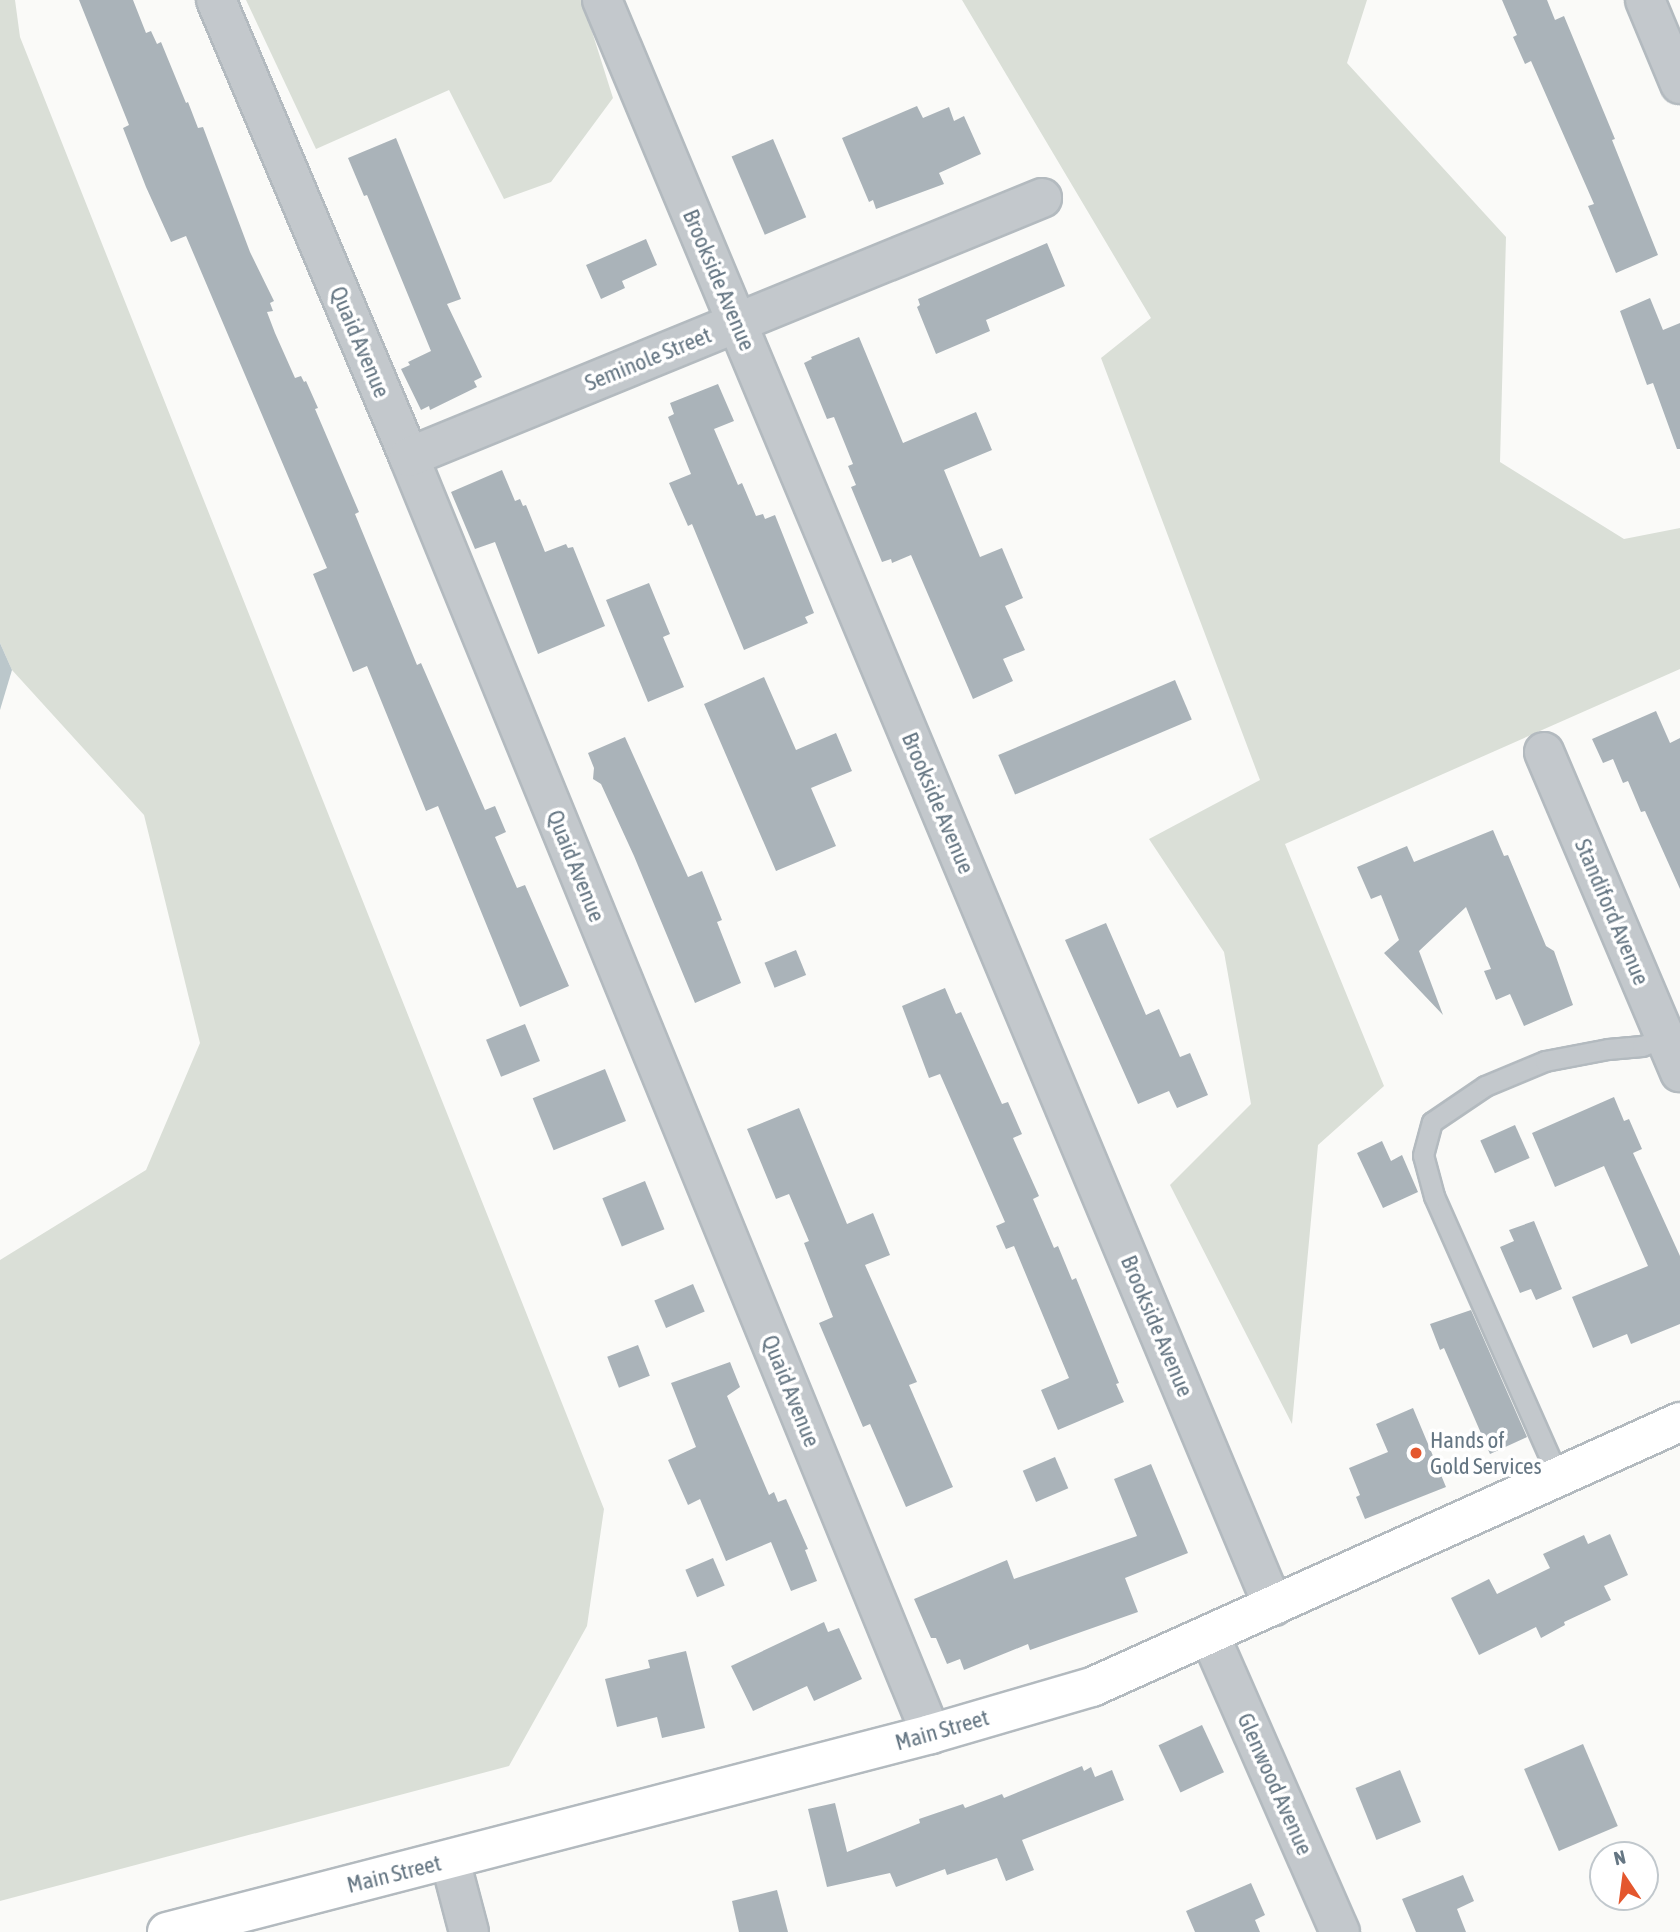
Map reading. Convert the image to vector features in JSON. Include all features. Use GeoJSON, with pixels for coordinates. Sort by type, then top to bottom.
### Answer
{"type":"FeatureCollection","features":[{"type":"Feature","properties":{"kind":"main road","name":"Main Street"},"geometry":{"type":"LineString","coordinates":[[167,1932],[931,1734],[1092,1687],[1680,1422]]}},
{"type":"Feature","properties":{"kind":"street","name":"Quaid Avenue"},"geometry":{"type":"LineString","coordinates":[[216,0],[409,457],[931,1734]]}},
{"type":"Feature","properties":{"kind":"street","name":"Brookside Avenue"},"geometry":{"type":"LineString","coordinates":[[602,0],[1273,1606]]}},
{"type":"Feature","properties":{"kind":"street"},"geometry":{"type":"LineString","coordinates":[[1645,0],[1680,84]]}},
{"type":"Feature","properties":{"kind":"street","name":"Seminole Street"},"geometry":{"type":"LineString","coordinates":[[409,457],[1042,198]]}},
{"type":"Feature","properties":{"kind":"street","name":"Standiford Avenue"},"geometry":{"type":"LineString","coordinates":[[1544,751],[1680,1072]]}},
{"type":"Feature","properties":{"kind":"street","name":"Glenwood Avenue"},"geometry":{"type":"LineString","coordinates":[[1210,1636],[1339,1932]]}},
{"type":"Feature","properties":{"kind":"street"},"geometry":{"type":"LineString","coordinates":[[450,1860],[469,1932]]}},
{"type":"Feature","properties":{"kind":"lane"},"geometry":{"type":"LineString","coordinates":[[1558,1476],[1434,1196],[1423,1155],[1432,1122],[1485,1086],[1545,1061],[1608,1049],[1642,1046],[1665,1037]]}},
{"type":"Feature","properties":{"kind":"shaded area"},"geometry":{"type":"Polygon","coordinates":[[[0,0],[15,0],[20,37],[604,1509],[587,1626],[509,1766],[0,1901],[0,1260],[146,1170],[200,1043],[144,815],[12,670],[0,643],[0,0]]]}},
{"type":"Feature","properties":{"kind":"shaded area"},"geometry":{"type":"Polygon","coordinates":[[[246,0],[582,0],[613,98],[551,182],[504,199],[449,90],[316,149],[246,0]]]}},
{"type":"Feature","properties":{"kind":"shaded area"},"geometry":{"type":"Polygon","coordinates":[[[962,0],[1367,0],[1347,63],[1506,237],[1500,462],[1624,539],[1680,528],[1680,669],[1285,844],[1384,1086],[1318,1145],[1292,1424],[1170,1185],[1251,1104],[1224,952],[1149,839],[1260,780],[1101,358],[1151,318],[962,0]]]}},
{"type":"Feature","properties":{"kind":"shaded area"},"geometry":{"type":"Polygon","coordinates":[[[0,643],[12,670],[0,710],[0,643]]]}},
{"type":"Feature","properties":{"kind":"building"},"geometry":{"type":"Polygon","coordinates":[[[79,0],[133,0],[146,33],[151,31],[157,44],[161,42],[198,128],[203,127],[250,252],[274,301],[270,303],[273,311],[267,312],[275,333],[295,378],[301,376],[304,382],[306,381],[318,408],[315,409],[359,512],[355,514],[417,665],[421,663],[485,810],[495,806],[506,832],[495,837],[517,888],[525,885],[569,986],[520,1007],[438,806],[426,811],[367,666],[353,672],[313,574],[327,568],[186,236],[171,242],[146,187],[123,128],[129,125],[79,0]]]}},
{"type":"Feature","properties":{"kind":"building"},"geometry":{"type":"Polygon","coordinates":[[[1502,0],[1547,0],[1555,20],[1564,16],[1615,139],[1612,140],[1658,255],[1616,273],[1588,206],[1594,204],[1531,61],[1525,64],[1513,37],[1517,35],[1502,0]]]}},
{"type":"Feature","properties":{"kind":"building"},"geometry":{"type":"Polygon","coordinates":[[[917,106],[923,118],[949,107],[954,121],[964,116],[981,154],[939,173],[944,184],[876,209],[873,200],[869,202],[842,138],[917,106]]]}},
{"type":"Feature","properties":{"kind":"building"},"geometry":{"type":"Polygon","coordinates":[[[396,138],[461,299],[447,304],[482,377],[474,381],[477,387],[430,410],[429,406],[421,410],[401,369],[410,365],[408,362],[431,351],[367,195],[364,196],[348,158],[396,138]]]}},
{"type":"Feature","properties":{"kind":"building"},"geometry":{"type":"Polygon","coordinates":[[[773,139],[806,217],[765,235],[732,157],[773,139]]]}},
{"type":"Feature","properties":{"kind":"building"},"geometry":{"type":"Polygon","coordinates":[[[646,239],[657,265],[622,281],[625,288],[601,299],[586,265],[646,239]]]}},
{"type":"Feature","properties":{"kind":"building"},"geometry":{"type":"Polygon","coordinates":[[[1047,243],[1065,286],[986,320],[990,331],[936,354],[917,307],[920,305],[918,299],[1047,243]]]}},
{"type":"Feature","properties":{"kind":"building"},"geometry":{"type":"Polygon","coordinates":[[[1650,298],[1663,330],[1680,323],[1680,449],[1677,449],[1653,383],[1647,385],[1620,311],[1650,298]]]}},
{"type":"Feature","properties":{"kind":"building"},"geometry":{"type":"Polygon","coordinates":[[[859,337],[903,443],[976,412],[992,450],[944,470],[980,557],[1002,548],[1023,598],[1005,606],[1025,650],[1003,659],[1013,681],[973,699],[911,555],[892,563],[891,559],[882,562],[851,487],[856,485],[848,466],[853,464],[834,417],[827,419],[804,363],[812,359],[811,357],[859,337]]]}},
{"type":"Feature","properties":{"kind":"building"},"geometry":{"type":"Polygon","coordinates":[[[718,384],[734,421],[714,429],[738,485],[742,483],[756,516],[763,514],[765,519],[775,515],[814,613],[805,617],[808,623],[744,650],[692,524],[688,526],[669,483],[691,474],[668,417],[674,414],[670,403],[718,384]]]}},
{"type":"Feature","properties":{"kind":"building"},"geometry":{"type":"Polygon","coordinates":[[[502,470],[515,501],[520,499],[523,506],[526,505],[545,552],[566,544],[568,548],[573,547],[605,626],[538,654],[495,542],[475,549],[451,492],[502,470]]]}},
{"type":"Feature","properties":{"kind":"building"},"geometry":{"type":"Polygon","coordinates":[[[649,583],[670,634],[663,637],[684,687],[648,702],[606,600],[649,583]]]}},
{"type":"Feature","properties":{"kind":"building"},"geometry":{"type":"Polygon","coordinates":[[[764,677],[796,750],[836,733],[852,771],[811,788],[836,846],[776,871],[704,704],[764,677]]]}},
{"type":"Feature","properties":{"kind":"building"},"geometry":{"type":"Polygon","coordinates":[[[1175,680],[1192,720],[1015,795],[998,755],[1175,680]]]}},
{"type":"Feature","properties":{"kind":"building"},"geometry":{"type":"Polygon","coordinates":[[[1656,711],[1670,743],[1680,738],[1680,889],[1645,811],[1641,812],[1628,781],[1623,783],[1613,759],[1603,763],[1592,739],[1656,711]]]}},
{"type":"Feature","properties":{"kind":"building"},"geometry":{"type":"Polygon","coordinates":[[[625,737],[688,877],[702,871],[722,920],[717,922],[741,983],[695,1003],[634,856],[601,784],[593,779],[594,768],[588,753],[625,737]]]}},
{"type":"Feature","properties":{"kind":"building"},"geometry":{"type":"Polygon","coordinates":[[[1493,830],[1504,856],[1508,855],[1546,946],[1554,951],[1573,1005],[1524,1026],[1510,994],[1496,1000],[1484,971],[1491,969],[1466,907],[1419,951],[1443,1015],[1384,953],[1399,940],[1381,895],[1371,899],[1357,867],[1407,846],[1414,862],[1493,830]]]}},
{"type":"Feature","properties":{"kind":"building"},"geometry":{"type":"Polygon","coordinates":[[[1106,923],[1146,1015],[1159,1009],[1180,1057],[1190,1053],[1208,1095],[1177,1108],[1169,1091],[1138,1104],[1065,940],[1106,923]]]}},
{"type":"Feature","properties":{"kind":"building"},"geometry":{"type":"Polygon","coordinates":[[[796,950],[806,975],[775,988],[764,963],[796,950]]]}},
{"type":"Feature","properties":{"kind":"building"},"geometry":{"type":"Polygon","coordinates":[[[945,988],[956,1014],[961,1012],[1002,1104],[1008,1102],[1022,1134],[1013,1138],[1039,1196],[1033,1199],[1054,1248],[1058,1246],[1072,1280],[1076,1278],[1119,1383],[1116,1384],[1124,1402],[1058,1430],[1041,1390],[1069,1378],[1014,1246],[1006,1249],[996,1226],[1005,1222],[940,1074],[929,1078],[902,1006],[945,988]]]}},
{"type":"Feature","properties":{"kind":"building"},"geometry":{"type":"Polygon","coordinates":[[[525,1024],[540,1061],[501,1077],[486,1040],[525,1024]]]}},
{"type":"Feature","properties":{"kind":"building"},"geometry":{"type":"Polygon","coordinates":[[[605,1069],[626,1121],[554,1150],[533,1098],[605,1069]]]}},
{"type":"Feature","properties":{"kind":"building"},"geometry":{"type":"Polygon","coordinates":[[[1614,1097],[1624,1121],[1629,1119],[1642,1149],[1633,1153],[1680,1256],[1680,1324],[1631,1344],[1627,1334],[1593,1348],[1572,1297],[1648,1266],[1604,1166],[1555,1187],[1532,1133],[1614,1097]]]}},
{"type":"Feature","properties":{"kind":"building"},"geometry":{"type":"Polygon","coordinates":[[[799,1108],[847,1224],[873,1213],[890,1255],[865,1265],[917,1382],[909,1385],[953,1487],[906,1507],[870,1424],[863,1427],[819,1323],[833,1317],[804,1243],[809,1241],[789,1194],[776,1199],[747,1129],[799,1108]]]}},
{"type":"Feature","properties":{"kind":"building"},"geometry":{"type":"Polygon","coordinates":[[[1515,1125],[1530,1158],[1495,1173],[1480,1140],[1515,1125]]]}},
{"type":"Feature","properties":{"kind":"building"},"geometry":{"type":"Polygon","coordinates":[[[1382,1141],[1391,1161],[1402,1155],[1418,1192],[1383,1208],[1357,1153],[1382,1141]]]}},
{"type":"Feature","properties":{"kind":"building"},"geometry":{"type":"Polygon","coordinates":[[[645,1181],[664,1229],[622,1246],[602,1198],[645,1181]]]}},
{"type":"Feature","properties":{"kind":"building"},"geometry":{"type":"Polygon","coordinates":[[[1534,1221],[1562,1289],[1536,1300],[1531,1289],[1520,1293],[1500,1247],[1514,1241],[1509,1230],[1534,1221]]]}},
{"type":"Feature","properties":{"kind":"building"},"geometry":{"type":"Polygon","coordinates":[[[693,1284],[705,1312],[666,1328],[654,1300],[693,1284]]]}},
{"type":"Feature","properties":{"kind":"building"},"geometry":{"type":"Polygon","coordinates":[[[1471,1310],[1527,1437],[1490,1454],[1444,1348],[1440,1350],[1430,1324],[1471,1310]]]}},
{"type":"Feature","properties":{"kind":"building"},"geometry":{"type":"Polygon","coordinates":[[[638,1345],[650,1376],[619,1388],[607,1357],[638,1345]]]}},
{"type":"Feature","properties":{"kind":"building"},"geometry":{"type":"Polygon","coordinates":[[[730,1362],[740,1387],[727,1396],[769,1495],[774,1492],[778,1502],[786,1499],[808,1549],[805,1550],[817,1581],[791,1591],[771,1542],[726,1561],[700,1499],[688,1505],[668,1460],[696,1447],[671,1383],[730,1362]]]}},
{"type":"Feature","properties":{"kind":"building"},"geometry":{"type":"Polygon","coordinates":[[[1413,1408],[1446,1487],[1365,1519],[1356,1497],[1360,1495],[1349,1468],[1388,1452],[1376,1424],[1413,1408]]]}},
{"type":"Feature","properties":{"kind":"building"},"geometry":{"type":"Polygon","coordinates":[[[1055,1457],[1068,1488],[1036,1502],[1023,1471],[1055,1457]]]}},
{"type":"Feature","properties":{"kind":"building"},"geometry":{"type":"Polygon","coordinates":[[[1151,1464],[1188,1553],[1125,1578],[1138,1612],[1030,1650],[1028,1644],[964,1670],[960,1659],[947,1664],[936,1638],[931,1638],[914,1599],[1007,1560],[1014,1579],[1137,1536],[1114,1479],[1151,1464]]]}},
{"type":"Feature","properties":{"kind":"building"},"geometry":{"type":"Polygon","coordinates":[[[1610,1534],[1628,1575],[1604,1586],[1611,1600],[1564,1622],[1565,1625],[1541,1638],[1536,1627],[1479,1655],[1451,1598],[1489,1579],[1497,1594],[1550,1568],[1543,1554],[1584,1535],[1588,1544],[1610,1534]]]}},
{"type":"Feature","properties":{"kind":"building"},"geometry":{"type":"Polygon","coordinates":[[[713,1558],[725,1586],[697,1597],[685,1570],[713,1558]]]}},
{"type":"Feature","properties":{"kind":"building"},"geometry":{"type":"Polygon","coordinates":[[[824,1622],[828,1632],[839,1628],[862,1679],[814,1701],[807,1686],[753,1711],[731,1666],[824,1622]]]}},
{"type":"Feature","properties":{"kind":"building"},"geometry":{"type":"Polygon","coordinates":[[[686,1651],[705,1728],[662,1738],[657,1717],[617,1727],[605,1679],[650,1668],[648,1660],[686,1651]]]}},
{"type":"Feature","properties":{"kind":"building"},"geometry":{"type":"Polygon","coordinates":[[[1202,1725],[1224,1772],[1180,1792],[1158,1745],[1202,1725]]]}},
{"type":"Feature","properties":{"kind":"building"},"geometry":{"type":"Polygon","coordinates":[[[1583,1744],[1618,1826],[1559,1851],[1524,1769],[1583,1744]]]}},
{"type":"Feature","properties":{"kind":"building"},"geometry":{"type":"Polygon","coordinates":[[[1082,1766],[1084,1771],[1091,1767],[1095,1777],[1112,1770],[1124,1800],[1022,1840],[1034,1870],[1006,1881],[997,1858],[947,1875],[945,1869],[896,1887],[890,1873],[827,1887],[808,1809],[835,1803],[847,1852],[920,1823],[919,1819],[963,1804],[965,1808],[1002,1794],[1004,1798],[1082,1766]]]}},
{"type":"Feature","properties":{"kind":"building"},"geometry":{"type":"Polygon","coordinates":[[[1400,1770],[1421,1822],[1376,1840],[1355,1788],[1400,1770]]]}},
{"type":"Feature","properties":{"kind":"building"},"geometry":{"type":"Polygon","coordinates":[[[1463,1875],[1474,1901],[1457,1909],[1466,1932],[1416,1932],[1402,1899],[1463,1875]]]}},
{"type":"Feature","properties":{"kind":"building"},"geometry":{"type":"Polygon","coordinates":[[[1251,1883],[1265,1915],[1255,1920],[1260,1932],[1195,1932],[1186,1911],[1251,1883]]]}},
{"type":"Feature","properties":{"kind":"building"},"geometry":{"type":"Polygon","coordinates":[[[777,1890],[788,1932],[739,1932],[732,1901],[777,1890]]]}},
{"type":"Feature","properties":{"kind":"place","name":"Hands of Gold Services"},"geometry":{"type":"Point","coordinates":[1416,1453]}}]}
